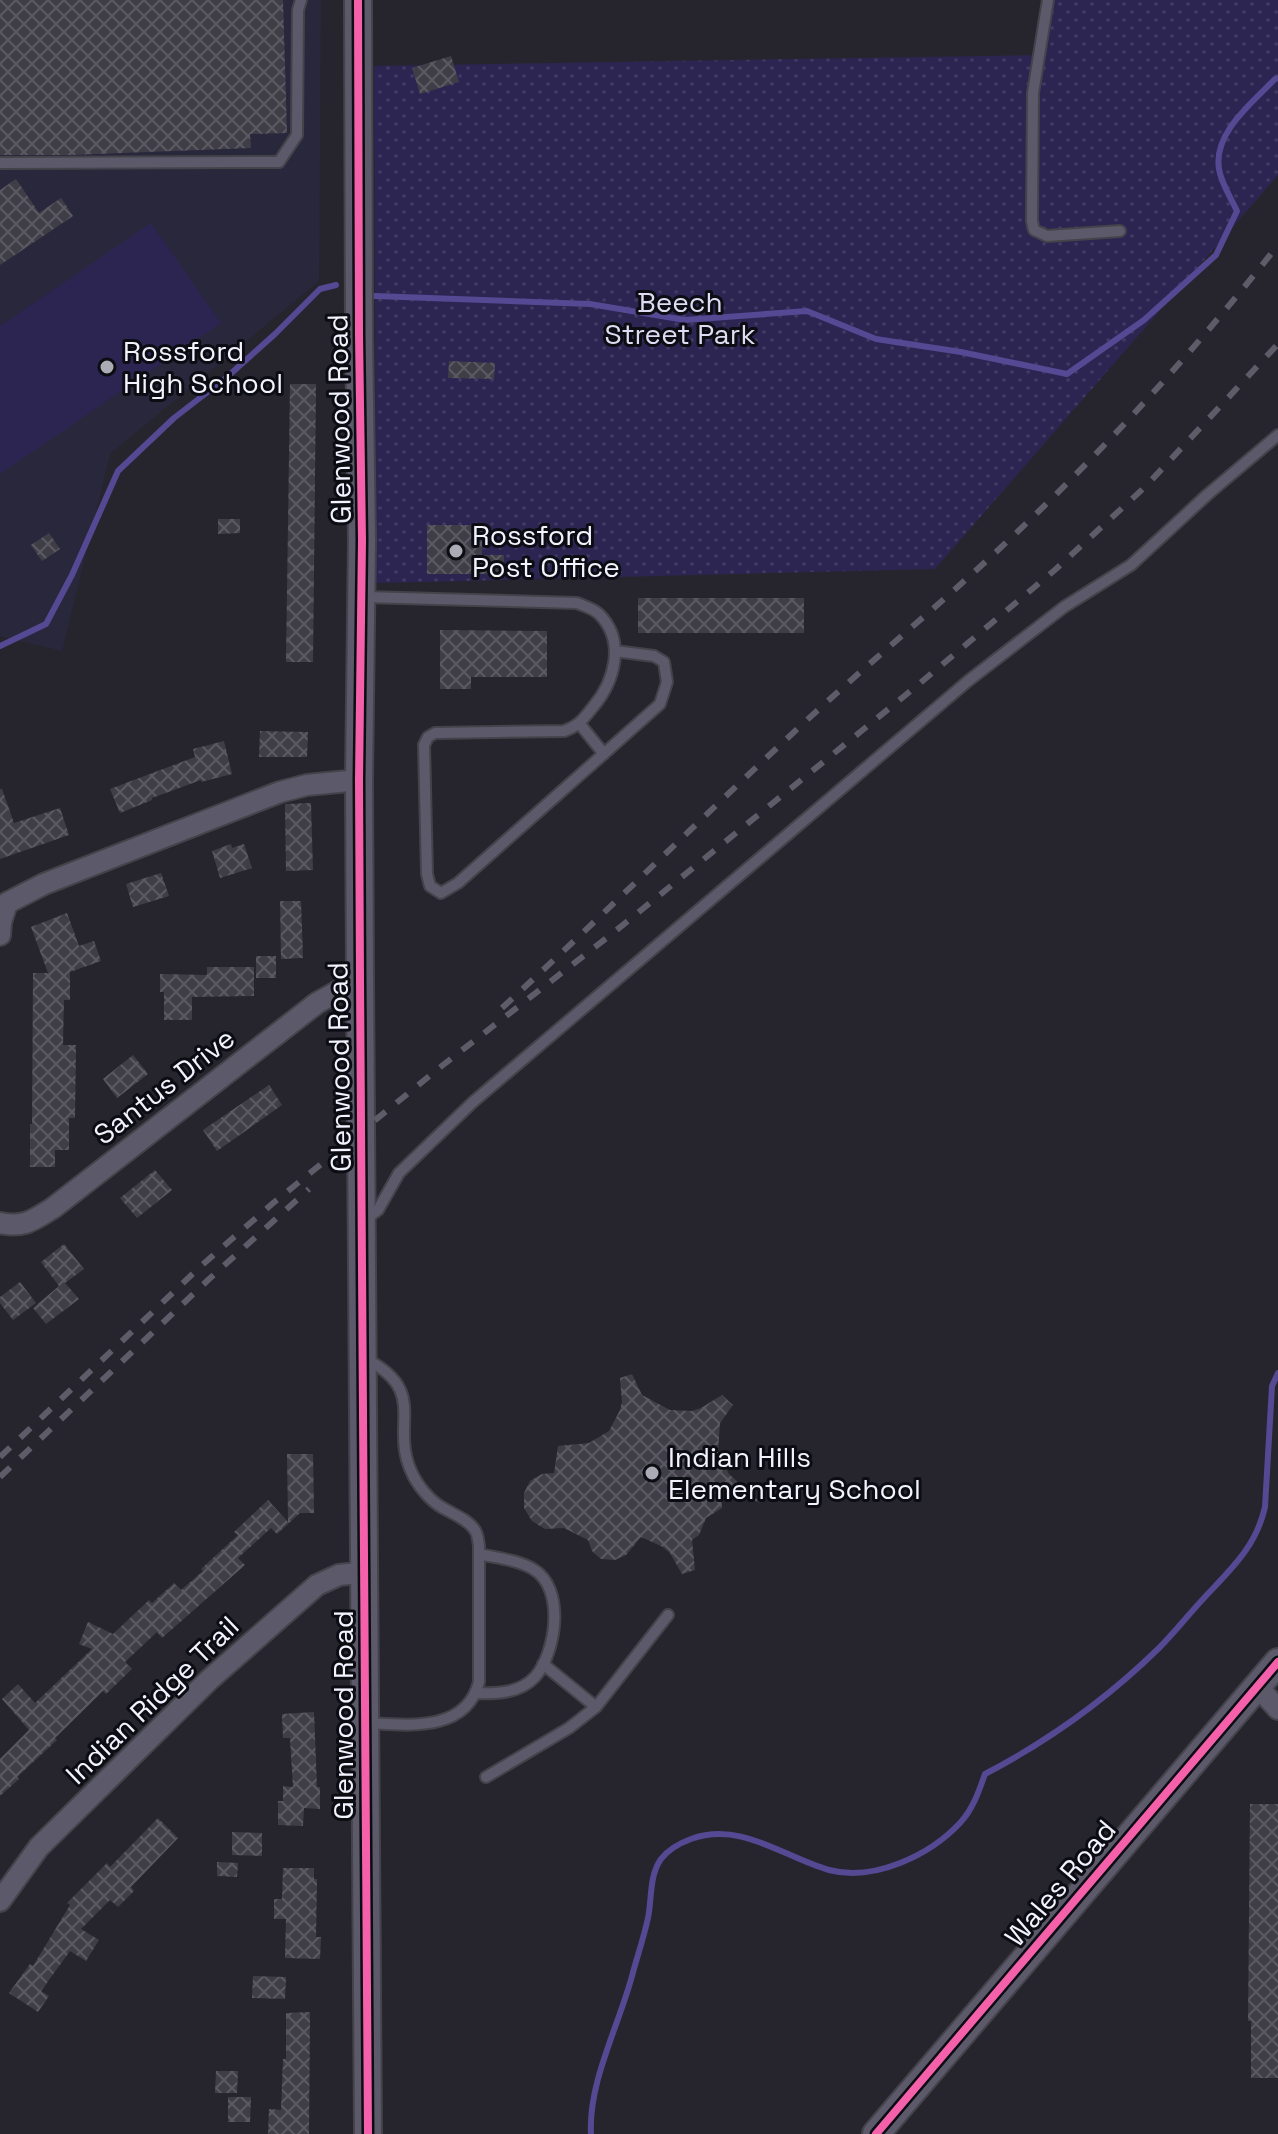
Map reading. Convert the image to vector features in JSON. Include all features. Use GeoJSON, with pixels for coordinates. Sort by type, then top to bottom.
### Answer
{"type":"FeatureCollection","features":[{"type":"Feature","properties":{"kind":"street","name":"Glenwood Road"},"geometry":{"type":"LineString","coordinates":[[358,0],[362,597],[359,780],[361,1223],[368,2134]]}},
{"type":"Feature","properties":{"kind":"street"},"geometry":{"type":"LineString","coordinates":[[0,935],[7,903],[44,884],[280,792],[307,785],[359,780]]}},
{"type":"Feature","properties":{"kind":"street","name":"Santus Drive"},"geometry":{"type":"LineString","coordinates":[[0,1223],[17,1227],[53,1208],[317,1003],[360,979]]}},
{"type":"Feature","properties":{"kind":"street","name":"Indian Ridge Trail"},"geometry":{"type":"LineString","coordinates":[[0,1901],[39,1847],[209,1680],[317,1585],[339,1575],[365,1572]]}},
{"type":"Feature","properties":{"kind":"street","name":"Wales Road"},"geometry":{"type":"LineString","coordinates":[[876,2134],[1278,1662]]}},
{"type":"Feature","properties":{"kind":"street"},"geometry":{"type":"LineString","coordinates":[[1257,1686],[1278,1709]]}},
{"type":"Feature","properties":{"kind":"lane"},"geometry":{"type":"LineString","coordinates":[[0,163],[279,162],[297,135],[298,10],[301,0]]}},
{"type":"Feature","properties":{"kind":"lane"},"geometry":{"type":"LineString","coordinates":[[1048,0],[1033,93],[1034,230],[1047,236],[1120,231]]}},
{"type":"Feature","properties":{"kind":"lane"},"geometry":{"type":"LineString","coordinates":[[361,1223],[378,1210],[399,1173],[473,1102],[968,681],[1064,607],[1131,565],[1278,435]]}},
{"type":"Feature","properties":{"kind":"lane"},"geometry":{"type":"LineString","coordinates":[[362,597],[577,603],[598,612],[610,629],[615,651],[614,670],[600,699],[576,727],[564,731],[435,733],[428,737],[424,745],[427,874],[430,886],[441,893],[458,883],[660,704],[667,682],[664,662],[654,656],[615,651]]}},
{"type":"Feature","properties":{"kind":"lane"},"geometry":{"type":"LineString","coordinates":[[579,723],[604,754]]}},
{"type":"Feature","properties":{"kind":"lane"},"geometry":{"type":"LineString","coordinates":[[362,1357],[390,1374],[402,1393],[411,1472],[438,1506],[476,1531],[479,1554],[479,1682],[475,1697],[460,1711],[431,1724],[365,1723]]}},
{"type":"Feature","properties":{"kind":"lane"},"geometry":{"type":"LineString","coordinates":[[476,1693],[502,1693],[533,1679],[543,1664],[555,1617],[553,1597],[547,1582],[535,1570],[479,1554]]}},
{"type":"Feature","properties":{"kind":"lane"},"geometry":{"type":"LineString","coordinates":[[486,1777],[569,1728],[596,1707],[668,1615]]}},
{"type":"Feature","properties":{"kind":"lane"},"geometry":{"type":"LineString","coordinates":[[543,1664],[596,1707]]}},
{"type":"Feature","properties":{"kind":"shaded area","name":"Rossford High School"},"geometry":{"type":"Polygon","coordinates":[[[0,0],[321,0],[319,281],[110,454],[62,651],[0,636],[0,0]]]}},
{"type":"Feature","properties":{"kind":"green space","name":"Beech Street Park"},"geometry":{"type":"Polygon","coordinates":[[[1046,0],[1278,0],[1278,175],[935,569],[376,583],[374,66],[1042,55],[1046,0]]]}},
{"type":"Feature","properties":{"kind":"green space"},"geometry":{"type":"Polygon","coordinates":[[[151,223],[221,323],[0,474],[0,326],[151,223]]]}},
{"type":"Feature","properties":{"kind":"building"},"geometry":{"type":"Polygon","coordinates":[[[0,0],[283,0],[287,133],[250,134],[251,148],[0,155],[0,0]]]}},
{"type":"Feature","properties":{"kind":"building"},"geometry":{"type":"Polygon","coordinates":[[[451,56],[459,82],[420,94],[412,68],[451,56]]]}},
{"type":"Feature","properties":{"kind":"building"},"geometry":{"type":"Polygon","coordinates":[[[16,179],[39,213],[61,198],[73,216],[0,265],[0,190],[16,179]]]}},
{"type":"Feature","properties":{"kind":"building"},"geometry":{"type":"Polygon","coordinates":[[[449,361],[495,363],[494,379],[448,378],[449,361]]]}},
{"type":"Feature","properties":{"kind":"building"},"geometry":{"type":"Polygon","coordinates":[[[290,384],[316,384],[313,662],[286,662],[290,384]]]}},
{"type":"Feature","properties":{"kind":"building"},"geometry":{"type":"Polygon","coordinates":[[[218,519],[240,519],[240,533],[218,534],[218,519]]]}},
{"type":"Feature","properties":{"kind":"building"},"geometry":{"type":"Polygon","coordinates":[[[427,525],[482,525],[482,555],[504,555],[504,574],[427,574],[427,525]]]}},
{"type":"Feature","properties":{"kind":"building"},"geometry":{"type":"Polygon","coordinates":[[[49,533],[60,549],[42,561],[31,545],[49,533]]]}},
{"type":"Feature","properties":{"kind":"building"},"geometry":{"type":"Polygon","coordinates":[[[638,598],[804,598],[804,633],[638,633],[638,598]]]}},
{"type":"Feature","properties":{"kind":"building"},"geometry":{"type":"Polygon","coordinates":[[[440,630],[547,631],[547,677],[471,677],[471,689],[440,689],[440,630]]]}},
{"type":"Feature","properties":{"kind":"building"},"geometry":{"type":"Polygon","coordinates":[[[260,731],[308,732],[307,757],[259,757],[260,731]]]}},
{"type":"Feature","properties":{"kind":"building"},"geometry":{"type":"Polygon","coordinates":[[[224,741],[232,774],[201,780],[120,813],[110,789],[195,757],[193,749],[224,741]]]}},
{"type":"Feature","properties":{"kind":"building"},"geometry":{"type":"Polygon","coordinates":[[[0,789],[14,823],[60,808],[69,835],[0,859],[0,789]]]}},
{"type":"Feature","properties":{"kind":"building"},"geometry":{"type":"Polygon","coordinates":[[[311,803],[313,870],[286,871],[285,804],[311,803]]]}},
{"type":"Feature","properties":{"kind":"building"},"geometry":{"type":"Polygon","coordinates":[[[231,844],[232,848],[244,844],[252,868],[220,878],[212,851],[231,844]]]}},
{"type":"Feature","properties":{"kind":"building"},"geometry":{"type":"Polygon","coordinates":[[[161,873],[169,896],[133,907],[126,884],[161,873]]]}},
{"type":"Feature","properties":{"kind":"building"},"geometry":{"type":"Polygon","coordinates":[[[280,901],[301,901],[303,958],[281,959],[280,901]]]}},
{"type":"Feature","properties":{"kind":"building"},"geometry":{"type":"Polygon","coordinates":[[[67,913],[79,946],[94,941],[101,961],[70,972],[70,1000],[64,1000],[63,1045],[76,1045],[75,1118],[69,1118],[69,1150],[55,1150],[55,1167],[30,1167],[33,973],[48,973],[31,927],[67,913]]]}},
{"type":"Feature","properties":{"kind":"building"},"geometry":{"type":"Polygon","coordinates":[[[256,956],[276,956],[276,978],[256,978],[256,956]]]}},
{"type":"Feature","properties":{"kind":"building"},"geometry":{"type":"Polygon","coordinates":[[[207,967],[254,967],[254,996],[192,997],[192,1020],[164,1020],[164,992],[160,992],[160,974],[207,975],[207,967]]]}},
{"type":"Feature","properties":{"kind":"building"},"geometry":{"type":"Polygon","coordinates":[[[133,1055],[148,1074],[117,1098],[103,1079],[133,1055]]]}},
{"type":"Feature","properties":{"kind":"building"},"geometry":{"type":"Polygon","coordinates":[[[269,1085],[282,1105],[217,1151],[203,1130],[269,1085]]]}},
{"type":"Feature","properties":{"kind":"building"},"geometry":{"type":"Polygon","coordinates":[[[155,1170],[172,1190],[137,1218],[120,1198],[155,1170]]]}},
{"type":"Feature","properties":{"kind":"building"},"geometry":{"type":"Polygon","coordinates":[[[64,1244],[84,1269],[65,1283],[79,1299],[46,1324],[33,1308],[59,1286],[41,1262],[64,1244]]]}},
{"type":"Feature","properties":{"kind":"building"},"geometry":{"type":"Polygon","coordinates":[[[20,1282],[36,1303],[13,1320],[0,1303],[0,1297],[20,1282]]]}},
{"type":"Feature","properties":{"kind":"building"},"geometry":{"type":"Polygon","coordinates":[[[632,1374],[642,1395],[670,1410],[692,1411],[722,1395],[733,1405],[720,1423],[718,1453],[729,1474],[761,1503],[720,1489],[722,1508],[706,1518],[699,1535],[692,1540],[695,1570],[682,1574],[670,1553],[641,1537],[626,1555],[615,1560],[601,1559],[592,1551],[588,1540],[564,1528],[545,1529],[532,1521],[524,1508],[524,1493],[530,1481],[542,1474],[554,1473],[558,1446],[589,1443],[609,1431],[622,1402],[620,1378],[632,1374]]]}},
{"type":"Feature","properties":{"kind":"building"},"geometry":{"type":"Polygon","coordinates":[[[287,1454],[313,1454],[314,1513],[300,1513],[277,1534],[271,1528],[238,1558],[245,1565],[162,1638],[157,1632],[125,1662],[132,1669],[106,1694],[103,1691],[0,1796],[0,1759],[29,1730],[2,1699],[18,1684],[35,1703],[92,1649],[79,1644],[88,1622],[113,1634],[149,1600],[152,1603],[174,1583],[181,1590],[238,1535],[234,1532],[268,1500],[288,1522],[287,1454]]]}},
{"type":"Feature","properties":{"kind":"building"},"geometry":{"type":"Polygon","coordinates":[[[314,1712],[320,1809],[304,1808],[303,1826],[278,1825],[278,1801],[283,1801],[283,1786],[293,1787],[290,1738],[283,1738],[282,1714],[314,1712]]]}},
{"type":"Feature","properties":{"kind":"building"},"geometry":{"type":"Polygon","coordinates":[[[1250,1804],[1278,1804],[1278,2078],[1251,2078],[1251,2021],[1248,2021],[1250,1804]]]}},
{"type":"Feature","properties":{"kind":"building"},"geometry":{"type":"Polygon","coordinates":[[[158,1818],[178,1838],[131,1887],[134,1891],[118,1907],[110,1900],[81,1929],[99,1940],[86,1961],[70,1951],[41,1991],[49,1996],[38,2012],[9,1993],[30,1964],[33,1966],[70,1905],[67,1903],[107,1863],[110,1867],[158,1818]]]}},
{"type":"Feature","properties":{"kind":"building"},"geometry":{"type":"Polygon","coordinates":[[[232,1832],[262,1833],[262,1856],[232,1855],[232,1832]]]}},
{"type":"Feature","properties":{"kind":"building"},"geometry":{"type":"Polygon","coordinates":[[[217,1862],[238,1863],[237,1877],[217,1876],[217,1862]]]}},
{"type":"Feature","properties":{"kind":"building"},"geometry":{"type":"Polygon","coordinates":[[[283,1868],[314,1868],[314,1879],[317,1879],[316,1937],[321,1937],[320,1959],[285,1958],[286,1919],[274,1919],[274,1899],[282,1899],[283,1868]]]}},
{"type":"Feature","properties":{"kind":"building"},"geometry":{"type":"Polygon","coordinates":[[[253,1976],[286,1977],[285,1999],[252,1998],[253,1976]]]}},
{"type":"Feature","properties":{"kind":"building"},"geometry":{"type":"Polygon","coordinates":[[[310,2012],[309,2134],[268,2134],[269,2109],[281,2110],[286,2013],[310,2012]]]}},
{"type":"Feature","properties":{"kind":"building"},"geometry":{"type":"Polygon","coordinates":[[[216,2071],[238,2071],[237,2093],[215,2093],[216,2071]]]}},
{"type":"Feature","properties":{"kind":"building"},"geometry":{"type":"Polygon","coordinates":[[[228,2097],[251,2097],[250,2122],[228,2122],[228,2097]]]}},
{"type":"Feature","properties":{"kind":"waterway"},"geometry":{"type":"LineString","coordinates":[[375,296],[590,304],[685,320],[807,311],[876,339],[961,352],[1067,374],[1144,320],[1216,255],[1237,211],[1220,174],[1222,143],[1236,120],[1278,78]]}},
{"type":"Feature","properties":{"kind":"waterway"},"geometry":{"type":"LineString","coordinates":[[0,646],[46,624],[72,575],[118,471],[174,418],[275,334],[320,289],[336,285]]}},
{"type":"Feature","properties":{"kind":"waterway"},"geometry":{"type":"LineString","coordinates":[[591,2134],[591,2115],[599,2075],[645,1932],[654,1873],[664,1856],[691,1839],[727,1834],[745,1837],[829,1870],[864,1872],[900,1863],[948,1835],[969,1812],[985,1774],[1054,1733],[1119,1684],[1165,1642],[1249,1546],[1265,1507],[1272,1386],[1278,1373]]}},
{"type":"Feature","properties":{"kind":"railway"},"geometry":{"type":"LineString","coordinates":[[502,1008],[819,709],[1034,516],[1143,404],[1278,245]]}},
{"type":"Feature","properties":{"kind":"railway"},"geometry":{"type":"LineString","coordinates":[[0,1457],[202,1265],[272,1204],[443,1065],[613,933],[1056,569],[1146,486],[1278,344]]}},
{"type":"Feature","properties":{"kind":"railway"},"geometry":{"type":"LineString","coordinates":[[0,1477],[309,1189]]}},
{"type":"Feature","properties":{"kind":"cycle path"},"geometry":{"type":"LineString","coordinates":[[358,0],[362,540],[359,780],[368,2134]]}},
{"type":"Feature","properties":{"kind":"cycle path"},"geometry":{"type":"LineString","coordinates":[[876,2134],[1278,1662]]}},
{"type":"Feature","properties":{"kind":"place","name":"Rossford High School"},"geometry":{"type":"Point","coordinates":[107,367]}},
{"type":"Feature","properties":{"kind":"place","name":"Rossford Post Office"},"geometry":{"type":"Point","coordinates":[456,551]}},
{"type":"Feature","properties":{"kind":"place","name":"Indian Hills Elementary School"},"geometry":{"type":"Point","coordinates":[652,1473]}}]}
